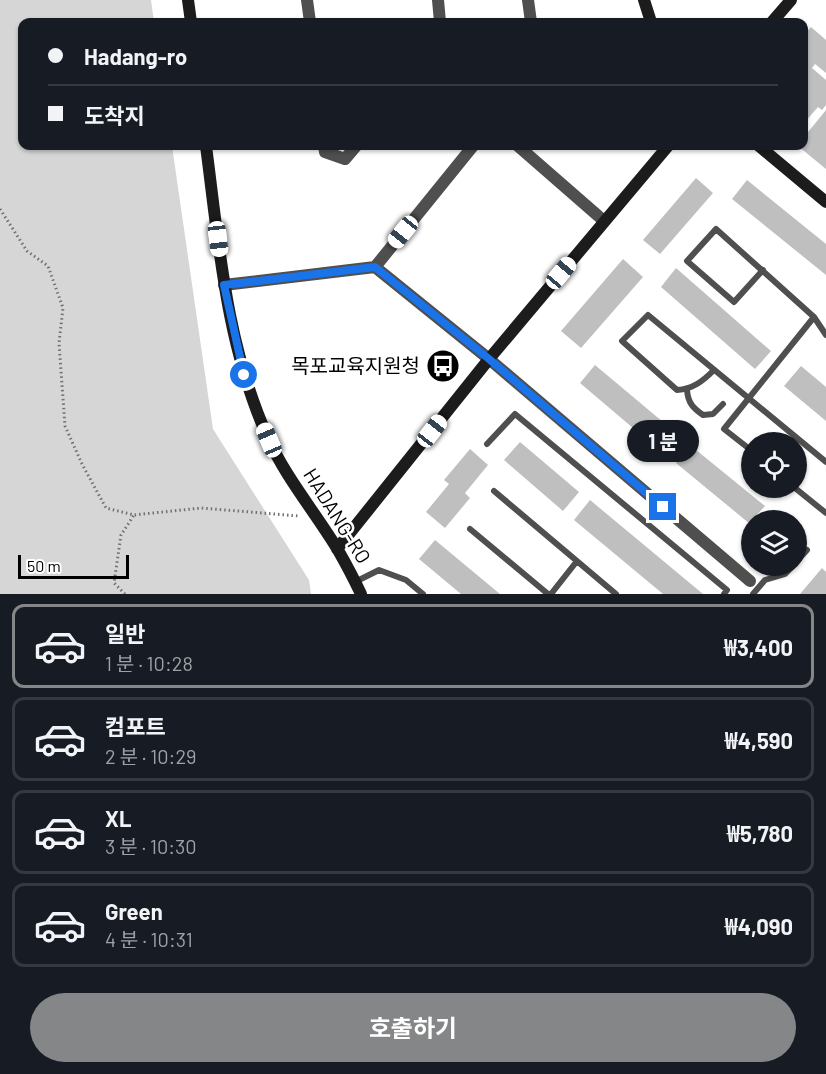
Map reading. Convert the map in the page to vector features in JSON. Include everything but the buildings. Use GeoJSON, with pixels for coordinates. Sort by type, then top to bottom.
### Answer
{"type":"FeatureCollection","features":[{"type":"Feature","properties":{"kind":"street"},"geometry":{"type":"LineString","coordinates":[[188,0],[190,18]]}},
{"type":"Feature","properties":{"kind":"street"},"geometry":{"type":"LineString","coordinates":[[308,0],[310,18]]}},
{"type":"Feature","properties":{"kind":"street"},"geometry":{"type":"LineString","coordinates":[[438,0],[440,18]]}},
{"type":"Feature","properties":{"kind":"street"},"geometry":{"type":"LineString","coordinates":[[528,0],[530,18]]}},
{"type":"Feature","properties":{"kind":"street"},"geometry":{"type":"LineString","coordinates":[[644,0],[650,18]]}},
{"type":"Feature","properties":{"kind":"street"},"geometry":{"type":"LineString","coordinates":[[775,18],[791,0]]}},
{"type":"Feature","properties":{"kind":"street","name":"HADANG-RO"},"geometry":{"type":"LineString","coordinates":[[207,150],[224,285],[237,352],[252,400],[269,440],[315,518],[337,549],[361,594]]}},
{"type":"Feature","properties":{"kind":"street"},"geometry":{"type":"LineString","coordinates":[[325,150],[345,159],[353,150]]}},
{"type":"Feature","properties":{"kind":"street"},"geometry":{"type":"LineString","coordinates":[[224,285],[375,267],[470,150]]}},
{"type":"Feature","properties":{"kind":"street"},"geometry":{"type":"LineString","coordinates":[[523,150],[604,221]]}},
{"type":"Feature","properties":{"kind":"street"},"geometry":{"type":"LineString","coordinates":[[337,549],[489,359],[665,150]]}},
{"type":"Feature","properties":{"kind":"street"},"geometry":{"type":"LineString","coordinates":[[764,150],[824,197]]}},
{"type":"Feature","properties":{"kind":"street"},"geometry":{"type":"LineString","coordinates":[[375,267],[489,359],[754,584]]}},
{"type":"Feature","properties":{"kind":"lane"},"geometry":{"type":"LineString","coordinates":[[763,270],[734,302],[687,261],[716,229],[763,270],[814,317],[826,335]]}},
{"type":"Feature","properties":{"kind":"lane"},"geometry":{"type":"LineString","coordinates":[[714,370],[702,382],[687,390],[677,390],[622,341],[648,315],[826,462]]}},
{"type":"Feature","properties":{"kind":"lane"},"geometry":{"type":"LineString","coordinates":[[741,442],[724,429],[814,317]]}},
{"type":"Feature","properties":{"kind":"lane"},"geometry":{"type":"LineString","coordinates":[[687,390],[692,408],[703,415],[713,414],[723,405]]}},
{"type":"Feature","properties":{"kind":"lane"},"geometry":{"type":"LineString","coordinates":[[487,444],[515,414],[727,590],[724,594]]}},
{"type":"Feature","properties":{"kind":"lane"},"geometry":{"type":"LineString","coordinates":[[494,491],[616,594]]}},
{"type":"Feature","properties":{"kind":"lane"},"geometry":{"type":"LineString","coordinates":[[807,498],[826,513]]}},
{"type":"Feature","properties":{"kind":"lane"},"geometry":{"type":"LineString","coordinates":[[470,529],[549,594],[577,561]]}},
{"type":"Feature","properties":{"kind":"lane"},"geometry":{"type":"LineString","coordinates":[[355,582],[379,570],[406,580],[423,594]]}},
{"type":"Feature","properties":{"kind":"lane"},"geometry":{"type":"LineString","coordinates":[[753,594],[754,584],[778,576]]}},
{"type":"Feature","properties":{"kind":"path"},"geometry":{"type":"LineString","coordinates":[[0,208],[27,251],[48,266],[63,308],[59,343],[65,426],[82,465],[106,508],[134,516],[201,508],[315,518]]}},
{"type":"Feature","properties":{"kind":"path"},"geometry":{"type":"LineString","coordinates":[[125,594],[114,583],[121,535],[134,516]]}},
{"type":"Feature","properties":{"kind":"shaded area"},"geometry":{"type":"Polygon","coordinates":[[[0,0],[151,0],[153,18],[18,18],[18,150],[173,150],[213,429],[309,580],[311,594],[0,594],[0,0]]]}},
{"type":"Feature","properties":{"kind":"place","name":"목포교육지원청"},"geometry":{"type":"Point","coordinates":[443,366]}},
{"type":"Feature","properties":{"kind":"route"},"geometry":{"type":"LineString","coordinates":[[244,375],[237,352],[224,285],[375,267],[489,359],[663,507]]}}]}
